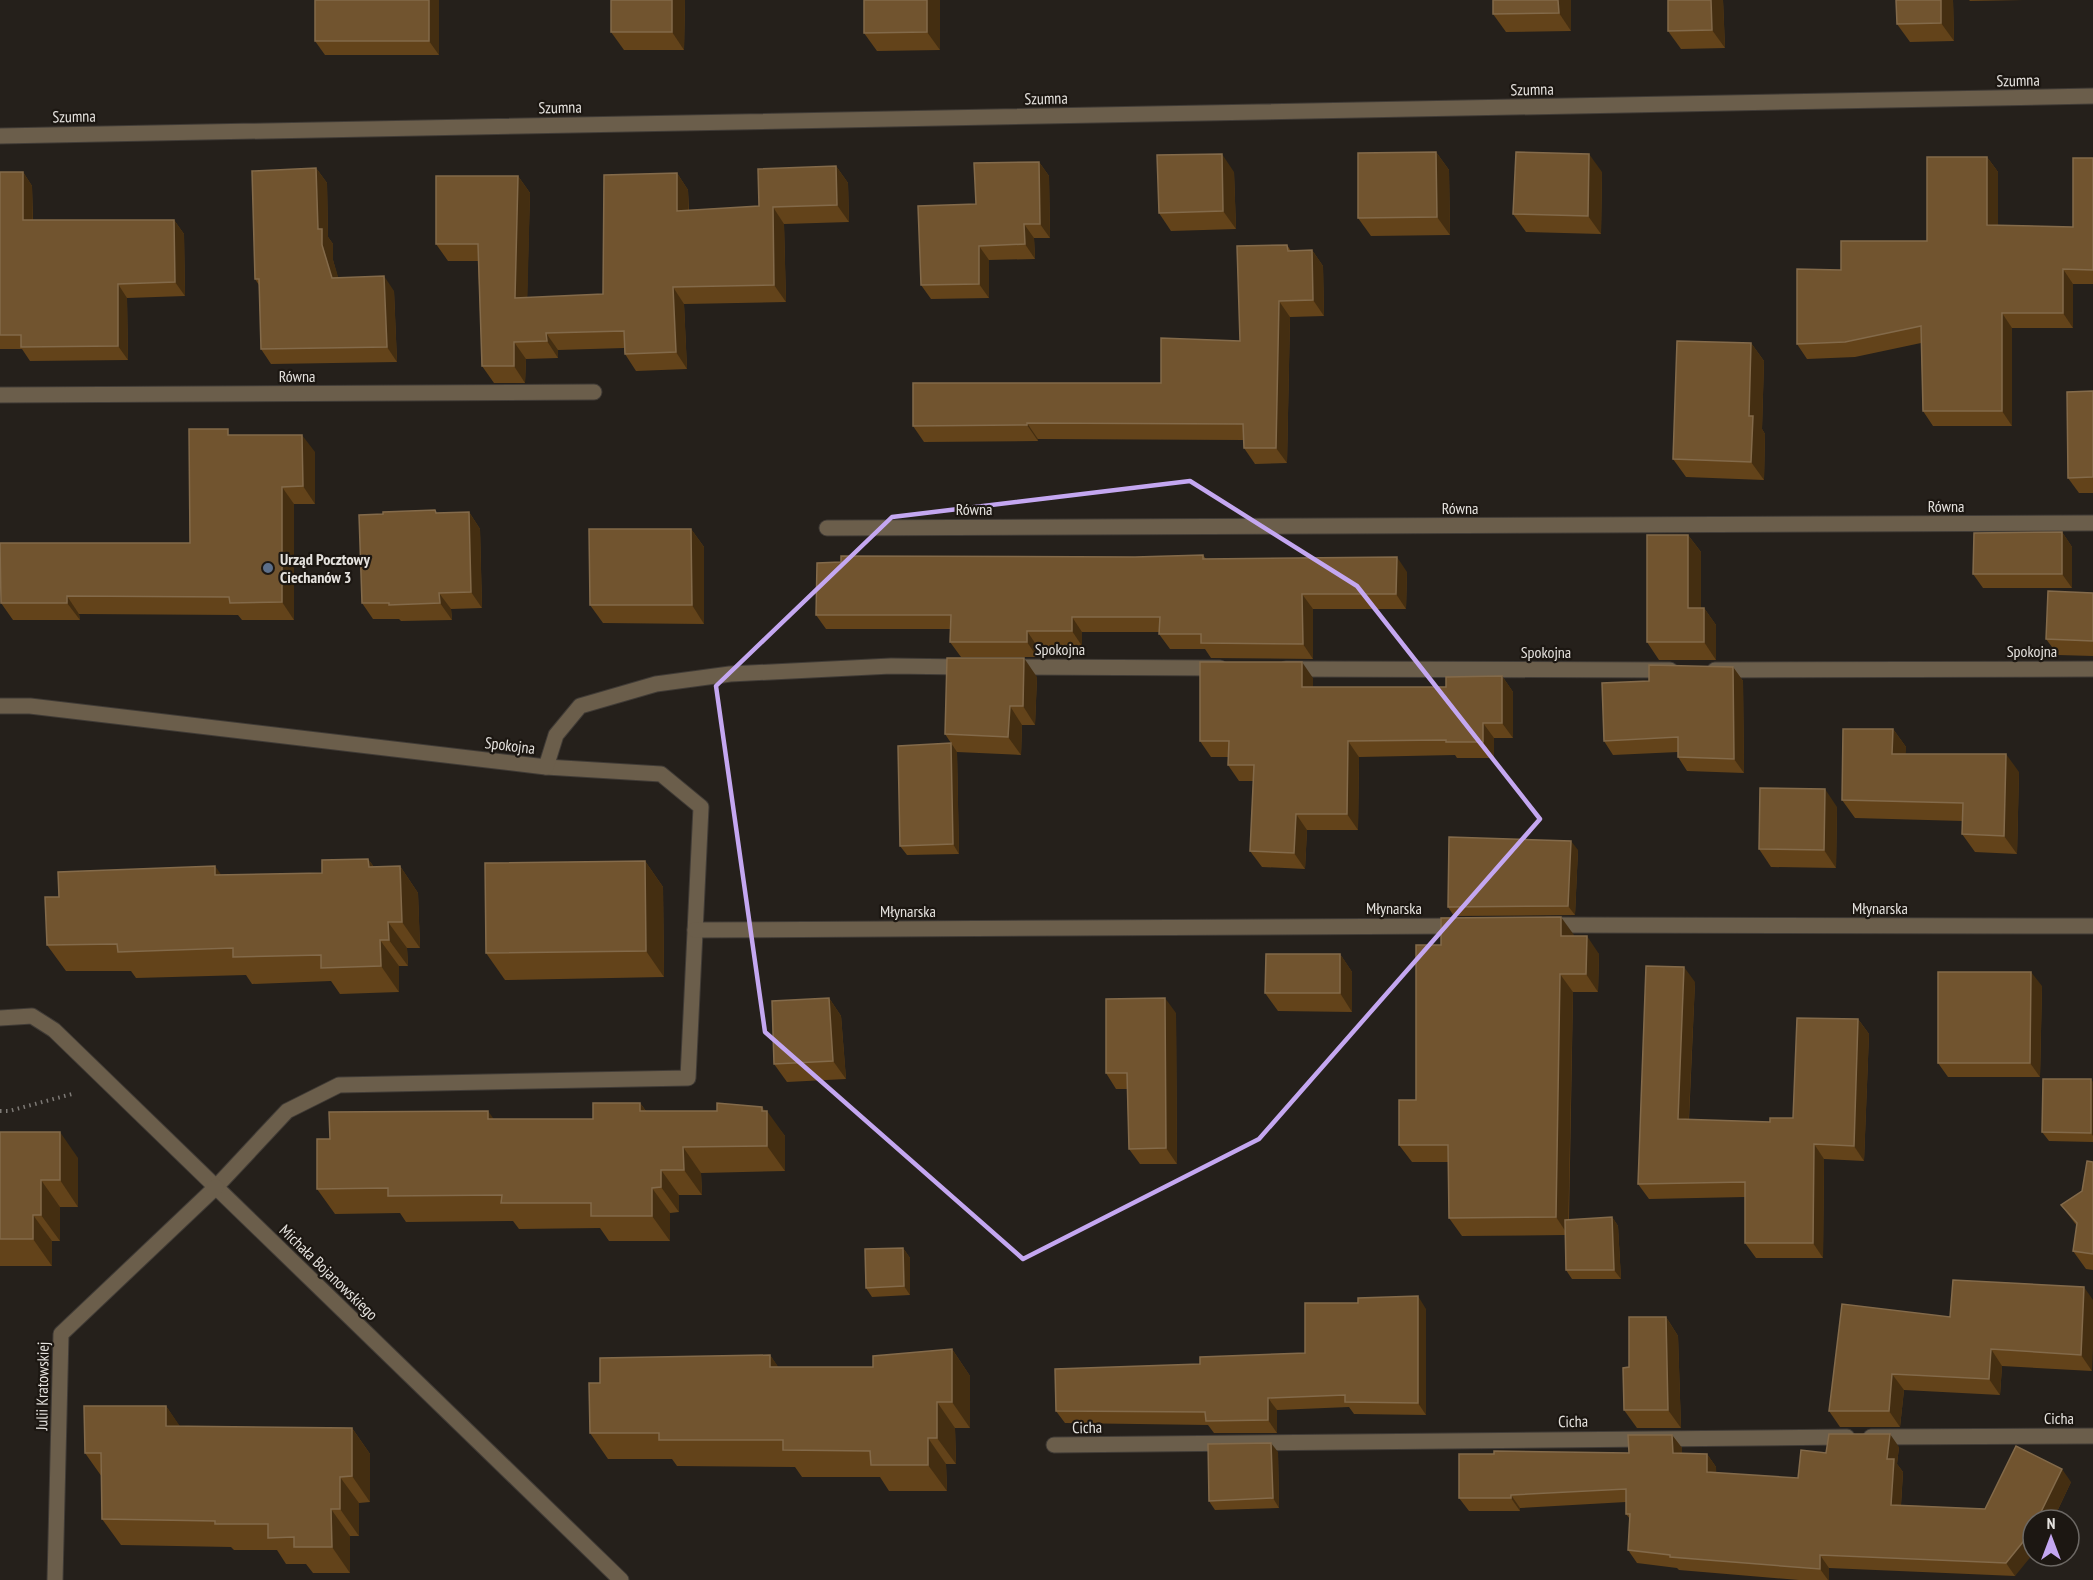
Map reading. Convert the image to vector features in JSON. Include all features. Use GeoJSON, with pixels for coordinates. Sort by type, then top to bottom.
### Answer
{"type":"FeatureCollection","features":[{"type":"Feature","properties":{"kind":"street","name":"Szumna"},"geometry":{"type":"LineString","coordinates":[[0,136],[2093,96]]}},
{"type":"Feature","properties":{"kind":"street","name":"Równa"},"geometry":{"type":"LineString","coordinates":[[0,395],[594,392]]}},
{"type":"Feature","properties":{"kind":"street","name":"Równa"},"geometry":{"type":"LineString","coordinates":[[827,528],[2093,523]]}},
{"type":"Feature","properties":{"kind":"street","name":"Spokojna"},"geometry":{"type":"LineString","coordinates":[[0,705],[30,706],[546,767],[556,735],[580,706],[656,684],[730,674],[891,666],[975,667]]}},
{"type":"Feature","properties":{"kind":"street","name":"Spokojna"},"geometry":{"type":"LineString","coordinates":[[999,667],[1238,668]]}},
{"type":"Feature","properties":{"kind":"street","name":"Spokojna"},"geometry":{"type":"LineString","coordinates":[[1274,669],[1680,670]]}},
{"type":"Feature","properties":{"kind":"street","name":"Spokojna"},"geometry":{"type":"LineString","coordinates":[[1704,670],[2093,669]]}},
{"type":"Feature","properties":{"kind":"street"},"geometry":{"type":"LineString","coordinates":[[546,767],[661,774],[701,807],[695,930]]}},
{"type":"Feature","properties":{"kind":"street","name":"Młynarska"},"geometry":{"type":"LineString","coordinates":[[1532,925],[2093,926]]}},
{"type":"Feature","properties":{"kind":"street","name":"Młynarska"},"geometry":{"type":"LineString","coordinates":[[695,930],[1472,926]]}},
{"type":"Feature","properties":{"kind":"street","name":"Julii Kratowskiej"},"geometry":{"type":"LineString","coordinates":[[55,1580],[61,1334],[216,1187],[287,1111],[339,1084],[688,1078],[695,930]]}},
{"type":"Feature","properties":{"kind":"street","name":"Michała Bojanowskiego"},"geometry":{"type":"LineString","coordinates":[[0,1018],[32,1017],[54,1030],[621,1580]]}},
{"type":"Feature","properties":{"kind":"street","name":"Cicha"},"geometry":{"type":"LineString","coordinates":[[1054,1445],[2093,1436]]}},
{"type":"Feature","properties":{"kind":"path"},"geometry":{"type":"LineString","coordinates":[[0,1111],[9,1111],[110,1084]]}},
{"type":"Feature","properties":{"kind":"highlighted area"},"geometry":{"type":"Polygon","coordinates":[[[1190,481],[1357,586],[1540,819],[1259,1139],[1023,1259],[765,1032],[716,686],[892,517],[1190,481]]]}},
{"type":"Feature","properties":{"kind":"building"},"geometry":{"type":"Polygon","coordinates":[[[315,0],[429,0],[429,41],[315,41],[315,0]]]}},
{"type":"Feature","properties":{"kind":"building"},"geometry":{"type":"Polygon","coordinates":[[[611,0],[672,0],[672,32],[611,32],[611,0]]]}},
{"type":"Feature","properties":{"kind":"building"},"geometry":{"type":"Polygon","coordinates":[[[864,0],[927,0],[927,32],[864,33],[864,0]]]}},
{"type":"Feature","properties":{"kind":"building"},"geometry":{"type":"Polygon","coordinates":[[[1493,0],[1558,0],[1559,13],[1493,14],[1493,0]]]}},
{"type":"Feature","properties":{"kind":"building"},"geometry":{"type":"Polygon","coordinates":[[[1668,0],[1711,0],[1712,30],[1668,31],[1668,0]]]}},
{"type":"Feature","properties":{"kind":"building"},"geometry":{"type":"Polygon","coordinates":[[[1896,0],[1941,0],[1941,23],[1897,24],[1896,0]]]}},
{"type":"Feature","properties":{"kind":"building"},"geometry":{"type":"Polygon","coordinates":[[[1436,152],[1437,217],[1358,218],[1358,153],[1436,152]]]}},
{"type":"Feature","properties":{"kind":"building"},"geometry":{"type":"Polygon","coordinates":[[[1516,152],[1589,154],[1588,216],[1513,214],[1516,152]]]}},
{"type":"Feature","properties":{"kind":"building"},"geometry":{"type":"Polygon","coordinates":[[[1222,154],[1223,211],[1159,213],[1157,155],[1222,154]]]}},
{"type":"Feature","properties":{"kind":"building"},"geometry":{"type":"Polygon","coordinates":[[[1927,157],[1987,157],[1987,225],[2073,227],[2073,158],[2093,158],[2093,270],[2063,269],[2063,313],[2002,313],[2002,411],[1923,411],[1921,326],[1845,342],[1797,344],[1797,269],[1841,270],[1841,241],[1927,241],[1927,157]]]}},
{"type":"Feature","properties":{"kind":"building"},"geometry":{"type":"Polygon","coordinates":[[[1039,162],[1040,224],[1024,224],[1025,244],[979,246],[979,284],[921,285],[918,206],[976,204],[974,163],[1039,162]]]}},
{"type":"Feature","properties":{"kind":"building"},"geometry":{"type":"Polygon","coordinates":[[[836,166],[837,205],[773,207],[774,285],[673,287],[676,352],[625,354],[624,331],[546,333],[547,341],[514,342],[514,366],[482,366],[478,244],[436,244],[436,176],[518,176],[515,298],[603,294],[604,175],[677,173],[677,211],[759,206],[758,169],[836,166]]]}},
{"type":"Feature","properties":{"kind":"building"},"geometry":{"type":"Polygon","coordinates":[[[316,168],[318,229],[322,229],[322,245],[332,278],[384,276],[387,347],[261,349],[259,279],[255,279],[252,171],[316,168]]]}},
{"type":"Feature","properties":{"kind":"building"},"geometry":{"type":"Polygon","coordinates":[[[0,172],[23,172],[23,220],[174,220],[175,282],[118,284],[118,346],[21,347],[21,335],[0,335],[0,172]]]}},
{"type":"Feature","properties":{"kind":"building"},"geometry":{"type":"Polygon","coordinates":[[[1287,245],[1288,251],[1312,250],[1313,300],[1279,301],[1276,448],[1244,448],[1243,424],[1027,423],[1027,425],[913,426],[913,383],[1161,383],[1161,338],[1240,341],[1237,246],[1287,245]]]}},
{"type":"Feature","properties":{"kind":"building"},"geometry":{"type":"Polygon","coordinates":[[[1677,341],[1751,343],[1749,416],[1753,416],[1751,462],[1673,459],[1677,341]]]}},
{"type":"Feature","properties":{"kind":"building"},"geometry":{"type":"Polygon","coordinates":[[[2093,391],[2093,477],[2068,478],[2067,392],[2093,391]]]}},
{"type":"Feature","properties":{"kind":"building"},"geometry":{"type":"Polygon","coordinates":[[[189,429],[228,429],[228,435],[302,435],[303,486],[282,487],[282,602],[230,603],[229,597],[67,596],[67,603],[1,603],[0,543],[190,543],[189,429]]]}},
{"type":"Feature","properties":{"kind":"building"},"geometry":{"type":"Polygon","coordinates":[[[435,510],[436,513],[469,512],[471,592],[439,593],[440,603],[389,605],[389,603],[362,603],[359,515],[435,510]]]}},
{"type":"Feature","properties":{"kind":"building"},"geometry":{"type":"Polygon","coordinates":[[[589,529],[691,529],[692,605],[590,605],[589,529]]]}},
{"type":"Feature","properties":{"kind":"building"},"geometry":{"type":"Polygon","coordinates":[[[2062,532],[2062,574],[1973,574],[1974,533],[2062,532]]]}},
{"type":"Feature","properties":{"kind":"building"},"geometry":{"type":"Polygon","coordinates":[[[1647,535],[1688,535],[1688,608],[1704,608],[1704,642],[1647,642],[1647,535]]]}},
{"type":"Feature","properties":{"kind":"building"},"geometry":{"type":"Polygon","coordinates":[[[1203,555],[1203,559],[1397,557],[1396,594],[1302,594],[1303,644],[1201,643],[1201,634],[1159,634],[1160,617],[1072,617],[1072,631],[1027,631],[1027,642],[950,642],[951,615],[816,615],[817,563],[841,562],[841,556],[1135,557],[1203,555]]]}},
{"type":"Feature","properties":{"kind":"building"},"geometry":{"type":"Polygon","coordinates":[[[2048,591],[2093,593],[2093,641],[2046,639],[2048,591]]]}},
{"type":"Feature","properties":{"kind":"building"},"geometry":{"type":"Polygon","coordinates":[[[947,658],[1024,658],[1023,706],[1010,706],[1008,737],[945,734],[947,658]]]}},
{"type":"Feature","properties":{"kind":"building"},"geometry":{"type":"Polygon","coordinates":[[[1200,662],[1302,662],[1302,687],[1446,687],[1446,677],[1502,676],[1502,723],[1483,723],[1483,742],[1348,741],[1347,814],[1296,814],[1294,853],[1250,851],[1254,765],[1228,765],[1229,741],[1200,741],[1200,662]]]}},
{"type":"Feature","properties":{"kind":"building"},"geometry":{"type":"Polygon","coordinates":[[[1649,665],[1733,667],[1734,759],[1678,757],[1678,737],[1604,741],[1602,683],[1649,681],[1649,665]]]}},
{"type":"Feature","properties":{"kind":"building"},"geometry":{"type":"Polygon","coordinates":[[[1843,729],[1893,729],[1892,754],[2006,754],[2004,836],[1962,834],[1963,803],[1842,800],[1843,729]]]}},
{"type":"Feature","properties":{"kind":"building"},"geometry":{"type":"Polygon","coordinates":[[[951,743],[953,844],[900,846],[898,746],[951,743]]]}},
{"type":"Feature","properties":{"kind":"building"},"geometry":{"type":"Polygon","coordinates":[[[1760,788],[1825,789],[1824,850],[1759,849],[1760,788]]]}},
{"type":"Feature","properties":{"kind":"building"},"geometry":{"type":"Polygon","coordinates":[[[1449,837],[1571,841],[1568,906],[1448,907],[1449,837]]]}},
{"type":"Feature","properties":{"kind":"building"},"geometry":{"type":"Polygon","coordinates":[[[368,859],[369,867],[400,866],[402,922],[388,922],[389,940],[380,940],[381,966],[321,968],[321,955],[233,957],[233,948],[118,952],[117,944],[47,945],[45,897],[59,897],[58,872],[215,866],[215,875],[322,873],[322,860],[368,859]]]}},
{"type":"Feature","properties":{"kind":"building"},"geometry":{"type":"Polygon","coordinates":[[[645,861],[646,951],[486,953],[485,863],[645,861]]]}},
{"type":"Feature","properties":{"kind":"building"},"geometry":{"type":"Polygon","coordinates":[[[1561,917],[1561,936],[1587,936],[1586,974],[1560,974],[1556,1217],[1449,1218],[1448,1145],[1399,1145],[1399,1100],[1416,1100],[1416,945],[1441,945],[1441,918],[1561,917]]]}},
{"type":"Feature","properties":{"kind":"building"},"geometry":{"type":"Polygon","coordinates":[[[1266,954],[1340,954],[1340,993],[1265,993],[1266,954]]]}},
{"type":"Feature","properties":{"kind":"building"},"geometry":{"type":"Polygon","coordinates":[[[1646,966],[1684,967],[1678,1119],[1770,1122],[1770,1118],[1793,1118],[1797,1018],[1858,1019],[1854,1146],[1814,1144],[1813,1243],[1745,1243],[1745,1182],[1638,1184],[1646,966]]]}},
{"type":"Feature","properties":{"kind":"building"},"geometry":{"type":"Polygon","coordinates":[[[1938,972],[2031,972],[2030,1063],[1938,1063],[1938,972]]]}},
{"type":"Feature","properties":{"kind":"building"},"geometry":{"type":"Polygon","coordinates":[[[829,998],[833,1061],[774,1064],[772,1001],[829,998]]]}},
{"type":"Feature","properties":{"kind":"building"},"geometry":{"type":"Polygon","coordinates":[[[1165,998],[1166,1148],[1129,1149],[1127,1073],[1106,1073],[1106,999],[1165,998]]]}},
{"type":"Feature","properties":{"kind":"building"},"geometry":{"type":"Polygon","coordinates":[[[2043,1079],[2091,1079],[2091,1133],[2042,1132],[2043,1079]]]}},
{"type":"Feature","properties":{"kind":"building"},"geometry":{"type":"Polygon","coordinates":[[[593,1103],[640,1103],[640,1111],[717,1111],[717,1103],[762,1107],[762,1111],[767,1111],[767,1146],[683,1147],[684,1170],[661,1170],[661,1187],[652,1188],[652,1216],[591,1216],[591,1203],[501,1203],[502,1195],[388,1196],[388,1188],[317,1189],[317,1139],[330,1139],[329,1112],[488,1111],[488,1119],[593,1119],[593,1103]]]}},
{"type":"Feature","properties":{"kind":"building"},"geometry":{"type":"Polygon","coordinates":[[[0,1132],[60,1132],[60,1180],[41,1180],[41,1215],[33,1215],[33,1239],[0,1239],[0,1132]]]}},
{"type":"Feature","properties":{"kind":"building"},"geometry":{"type":"Polygon","coordinates":[[[2087,1161],[2093,1162],[2093,1254],[2073,1251],[2077,1223],[2061,1205],[2082,1191],[2087,1161]]]}},
{"type":"Feature","properties":{"kind":"building"},"geometry":{"type":"Polygon","coordinates":[[[1612,1217],[1614,1270],[1566,1270],[1565,1220],[1612,1217]]]}},
{"type":"Feature","properties":{"kind":"building"},"geometry":{"type":"Polygon","coordinates":[[[903,1248],[904,1286],[866,1288],[865,1249],[903,1248]]]}},
{"type":"Feature","properties":{"kind":"building"},"geometry":{"type":"Polygon","coordinates":[[[1953,1280],[2084,1287],[2081,1355],[1991,1349],[1989,1379],[1892,1374],[1889,1411],[1829,1411],[1842,1304],[1950,1317],[1953,1280]]]}},
{"type":"Feature","properties":{"kind":"building"},"geometry":{"type":"Polygon","coordinates":[[[1418,1296],[1418,1403],[1345,1402],[1345,1395],[1268,1398],[1268,1420],[1206,1421],[1205,1412],[1056,1411],[1055,1369],[1200,1364],[1200,1357],[1305,1353],[1305,1303],[1358,1303],[1358,1298],[1418,1296]]]}},
{"type":"Feature","properties":{"kind":"building"},"geometry":{"type":"Polygon","coordinates":[[[1629,1317],[1666,1317],[1668,1410],[1624,1410],[1623,1368],[1629,1367],[1629,1317]]]}},
{"type":"Feature","properties":{"kind":"building"},"geometry":{"type":"Polygon","coordinates":[[[952,1349],[952,1402],[937,1402],[937,1438],[928,1438],[928,1465],[871,1465],[870,1451],[783,1450],[783,1440],[659,1440],[659,1433],[590,1433],[589,1383],[600,1383],[600,1358],[770,1355],[770,1367],[873,1367],[873,1356],[952,1349]]]}},
{"type":"Feature","properties":{"kind":"building"},"geometry":{"type":"Polygon","coordinates":[[[84,1406],[166,1406],[166,1426],[352,1428],[352,1476],[340,1477],[340,1509],[331,1509],[332,1547],[294,1547],[294,1537],[268,1538],[268,1524],[102,1519],[101,1453],[85,1453],[84,1406]]]}},
{"type":"Feature","properties":{"kind":"building"},"geometry":{"type":"Polygon","coordinates":[[[1829,1434],[1890,1434],[1887,1459],[1894,1459],[1891,1505],[1985,1509],[2016,1446],[2062,1469],[2043,1508],[2021,1508],[2021,1544],[2006,1563],[1820,1555],[1820,1569],[1670,1557],[1670,1555],[1628,1550],[1630,1514],[1626,1514],[1626,1489],[1511,1495],[1511,1498],[1459,1498],[1459,1454],[1494,1454],[1494,1451],[1629,1453],[1628,1435],[1672,1435],[1673,1453],[1707,1454],[1707,1472],[1798,1478],[1801,1450],[1826,1453],[1829,1434]]]}},
{"type":"Feature","properties":{"kind":"building"},"geometry":{"type":"Polygon","coordinates":[[[1271,1443],[1273,1498],[1209,1501],[1208,1444],[1271,1443]]]}},
{"type":"Feature","properties":{"kind":"place","name":"Urząd Pocztowy Ciechanów 3"},"geometry":{"type":"Point","coordinates":[268,568]}}]}
